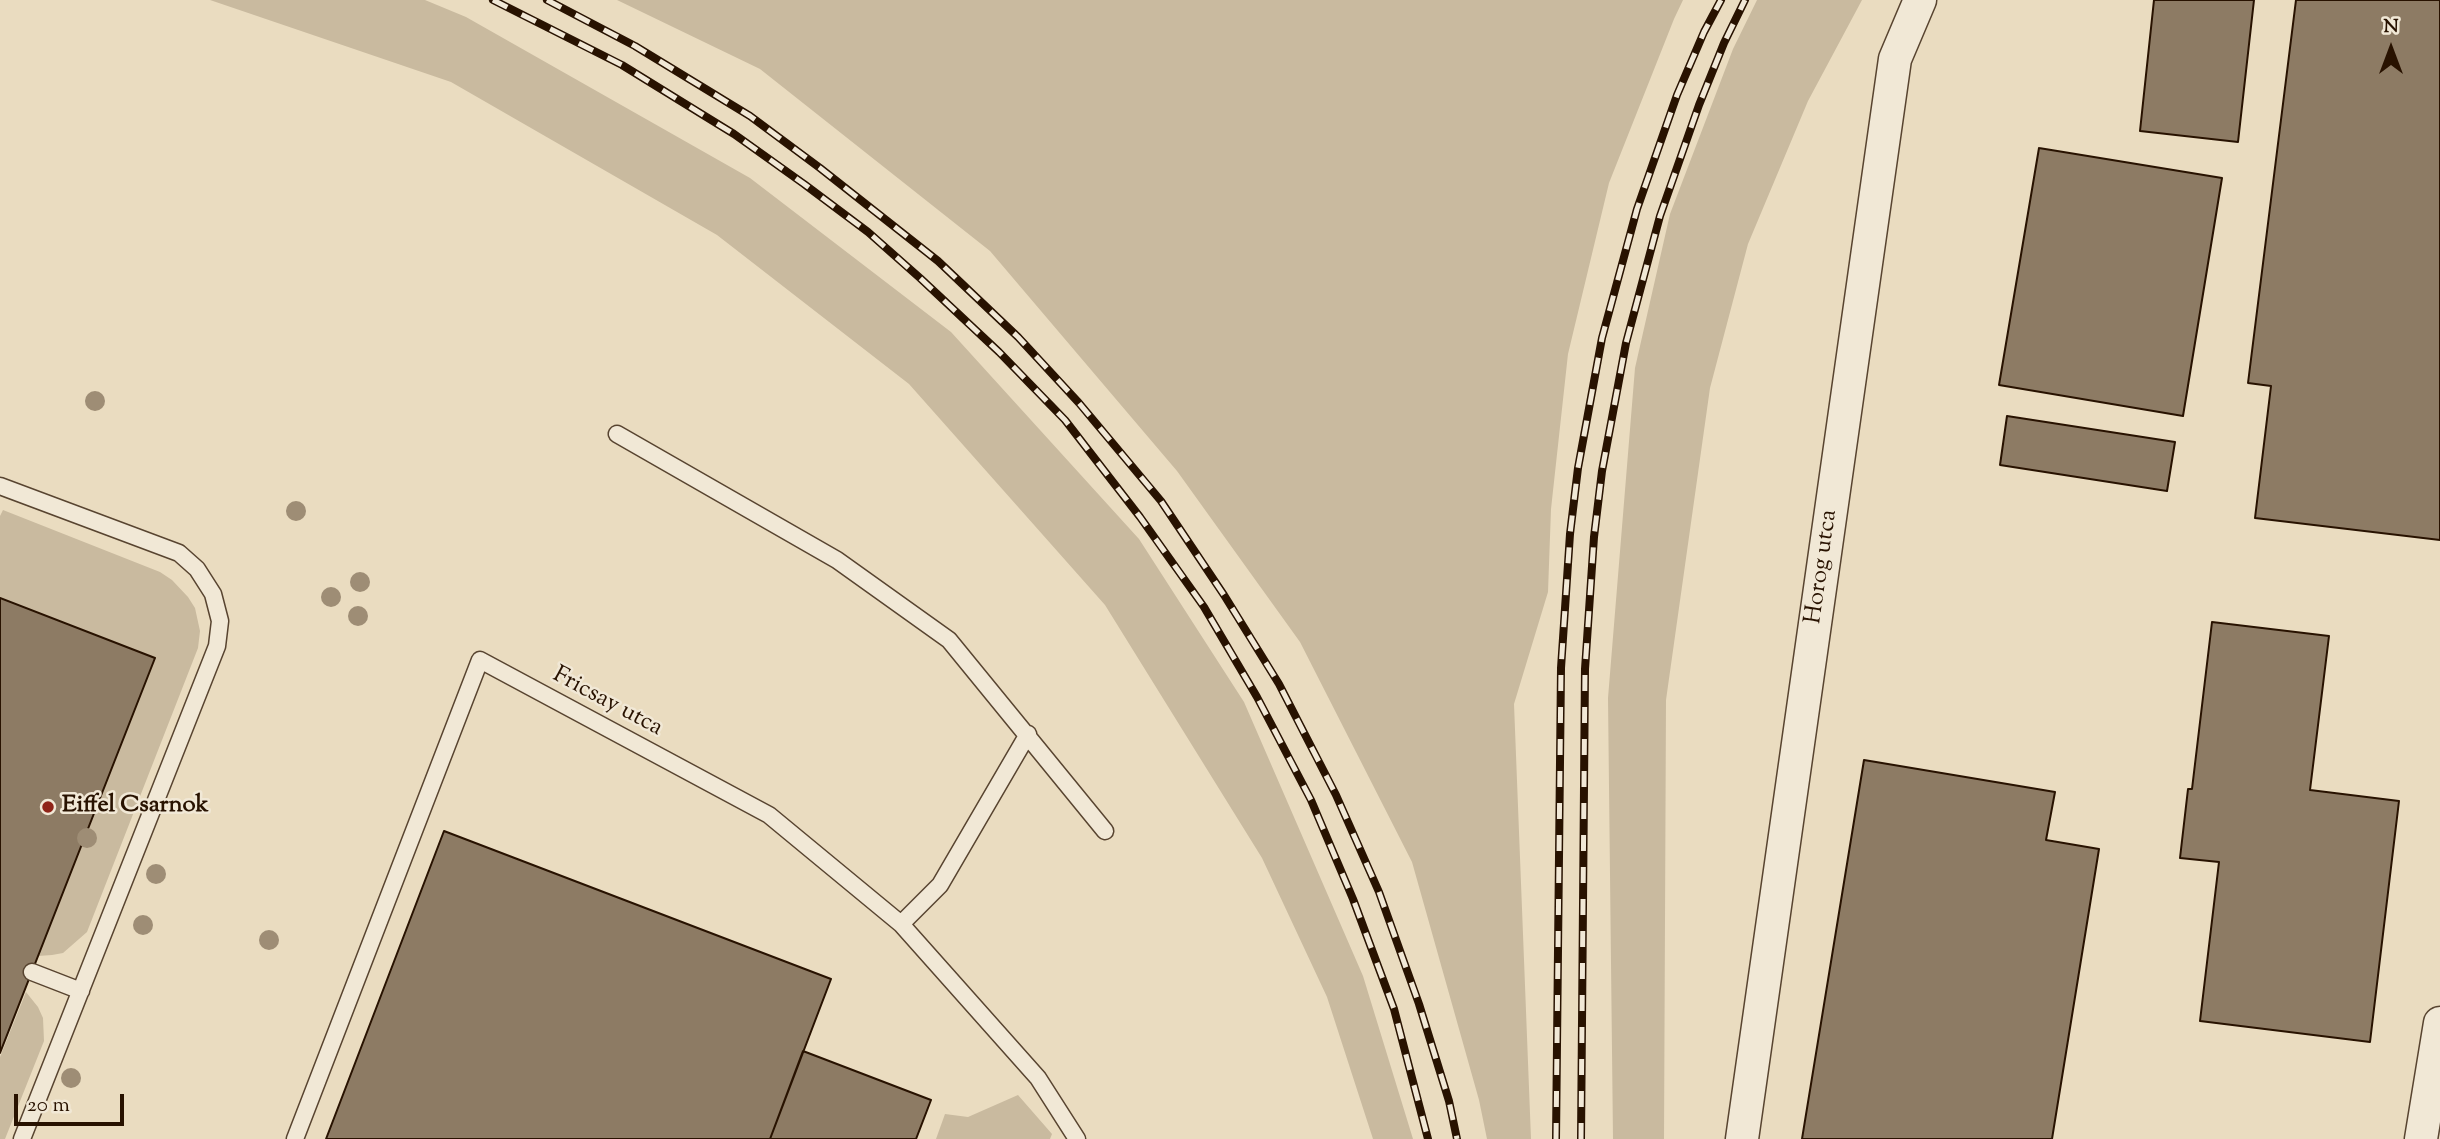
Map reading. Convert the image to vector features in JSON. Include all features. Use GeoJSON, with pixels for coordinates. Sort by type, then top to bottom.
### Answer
{"type":"FeatureCollection","features":[{"type":"Feature","properties":{"kind":"street","name":"Horog utca"},"geometry":{"type":"LineString","coordinates":[[1742,1139],[1895,59],[1920,0]]}},
{"type":"Feature","properties":{"kind":"street"},"geometry":{"type":"LineString","coordinates":[[2421,1139],[2440,1023]]}},
{"type":"Feature","properties":{"kind":"lane"},"geometry":{"type":"LineString","coordinates":[[617,434],[837,560],[949,640],[1105,831]]}},
{"type":"Feature","properties":{"kind":"lane"},"geometry":{"type":"LineString","coordinates":[[0,486],[179,553],[197,569],[213,594],[220,621],[218,646],[22,1139]]}},
{"type":"Feature","properties":{"kind":"lane","name":"Fricsay utca"},"geometry":{"type":"LineString","coordinates":[[295,1139],[480,660],[769,816],[901,924],[1038,1077],[1077,1139]]}},
{"type":"Feature","properties":{"kind":"lane"},"geometry":{"type":"LineString","coordinates":[[901,924],[940,885],[1028,734]]}},
{"type":"Feature","properties":{"kind":"lane"},"geometry":{"type":"LineString","coordinates":[[32,972],[81,991]]}},
{"type":"Feature","properties":{"kind":"shaded area"},"geometry":{"type":"Polygon","coordinates":[[[210,0],[425,0],[466,17],[750,178],[951,332],[1139,539],[1244,702],[1363,976],[1413,1139],[1373,1139],[1327,997],[1262,858],[1105,605],[909,384],[717,235],[451,82],[210,0]]]}},
{"type":"Feature","properties":{"kind":"shaded area"},"geometry":{"type":"Polygon","coordinates":[[[617,0],[1683,0],[1609,183],[1568,354],[1551,509],[1548,592],[1514,704],[1531,1139],[1487,1139],[1479,1100],[1412,862],[1300,642],[1177,471],[990,251],[760,69],[617,0]]]}},
{"type":"Feature","properties":{"kind":"shaded area"},"geometry":{"type":"Polygon","coordinates":[[[1757,0],[1862,0],[1808,101],[1748,244],[1710,388],[1666,700],[1664,1139],[1613,1139],[1608,698],[1635,368],[1670,214],[1733,49],[1757,0]]]}},
{"type":"Feature","properties":{"kind":"shaded area"},"geometry":{"type":"Polygon","coordinates":[[[3,510],[160,572],[188,597],[195,608],[200,631],[198,648],[87,932],[63,953],[52,955],[38,956],[155,659],[0,598],[0,516],[3,510]]]}},
{"type":"Feature","properties":{"kind":"shaded area"},"geometry":{"type":"Polygon","coordinates":[[[26,992],[43,1018],[44,1041],[5,1139],[0,1139],[0,1057],[26,992]]]}},
{"type":"Feature","properties":{"kind":"shaded area"},"geometry":{"type":"Polygon","coordinates":[[[1018,1095],[1052,1134],[1050,1139],[936,1139],[945,1114],[968,1117],[1018,1095]]]}},
{"type":"Feature","properties":{"kind":"building"},"geometry":{"type":"Polygon","coordinates":[[[2154,0],[2254,0],[2238,142],[2140,131],[2154,0]]]}},
{"type":"Feature","properties":{"kind":"building"},"geometry":{"type":"Polygon","coordinates":[[[2296,0],[2440,0],[2440,540],[2255,518],[2271,386],[2248,383],[2296,0]]]}},
{"type":"Feature","properties":{"kind":"building"},"geometry":{"type":"Polygon","coordinates":[[[2039,148],[2222,178],[2183,416],[1999,385],[2039,148]]]}},
{"type":"Feature","properties":{"kind":"building"},"geometry":{"type":"Polygon","coordinates":[[[2007,416],[2175,442],[2167,491],[2000,465],[2007,416]]]}},
{"type":"Feature","properties":{"kind":"building","name":"Eiffel Csarnok"},"geometry":{"type":"Polygon","coordinates":[[[0,598],[155,658],[0,1053],[0,598]]]}},
{"type":"Feature","properties":{"kind":"building"},"geometry":{"type":"Polygon","coordinates":[[[2212,622],[2329,636],[2310,790],[2399,801],[2370,1042],[2200,1021],[2219,862],[2180,858],[2188,789],[2192,789],[2212,622]]]}},
{"type":"Feature","properties":{"kind":"building"},"geometry":{"type":"Polygon","coordinates":[[[1864,760],[2055,792],[2046,840],[2099,849],[2052,1139],[1802,1139],[1864,760]]]}},
{"type":"Feature","properties":{"kind":"building"},"geometry":{"type":"Polygon","coordinates":[[[444,831],[831,979],[770,1139],[326,1139],[444,831]]]}},
{"type":"Feature","properties":{"kind":"building"},"geometry":{"type":"Polygon","coordinates":[[[803,1051],[931,1100],[916,1139],[770,1139],[803,1051]]]}},
{"type":"Feature","properties":{"kind":"railway"},"geometry":{"type":"LineString","coordinates":[[493,0],[622,65],[734,134],[804,184],[868,232],[920,278],[999,352],[1065,420],[1140,517],[1204,607],[1257,697],[1311,800],[1353,899],[1394,1009],[1428,1139]]}},
{"type":"Feature","properties":{"kind":"railway"},"geometry":{"type":"LineString","coordinates":[[547,0],[635,46],[750,116],[938,261],[1018,337],[1079,403],[1161,501],[1279,684],[1336,795],[1379,892],[1419,1004],[1449,1101],[1457,1139]]}},
{"type":"Feature","properties":{"kind":"railway"},"geometry":{"type":"LineString","coordinates":[[1556,1139],[1561,668],[1570,534],[1578,468],[1602,338],[1637,209],[1677,95],[1721,0]]}},
{"type":"Feature","properties":{"kind":"railway"},"geometry":{"type":"LineString","coordinates":[[1581,1139],[1585,669],[1594,537],[1602,471],[1626,343],[1660,216],[1699,105],[1745,0]]}},
{"type":"Feature","properties":{"kind":"place","name":"Eiffel Csarnok"},"geometry":{"type":"Point","coordinates":[48,807]}}]}
